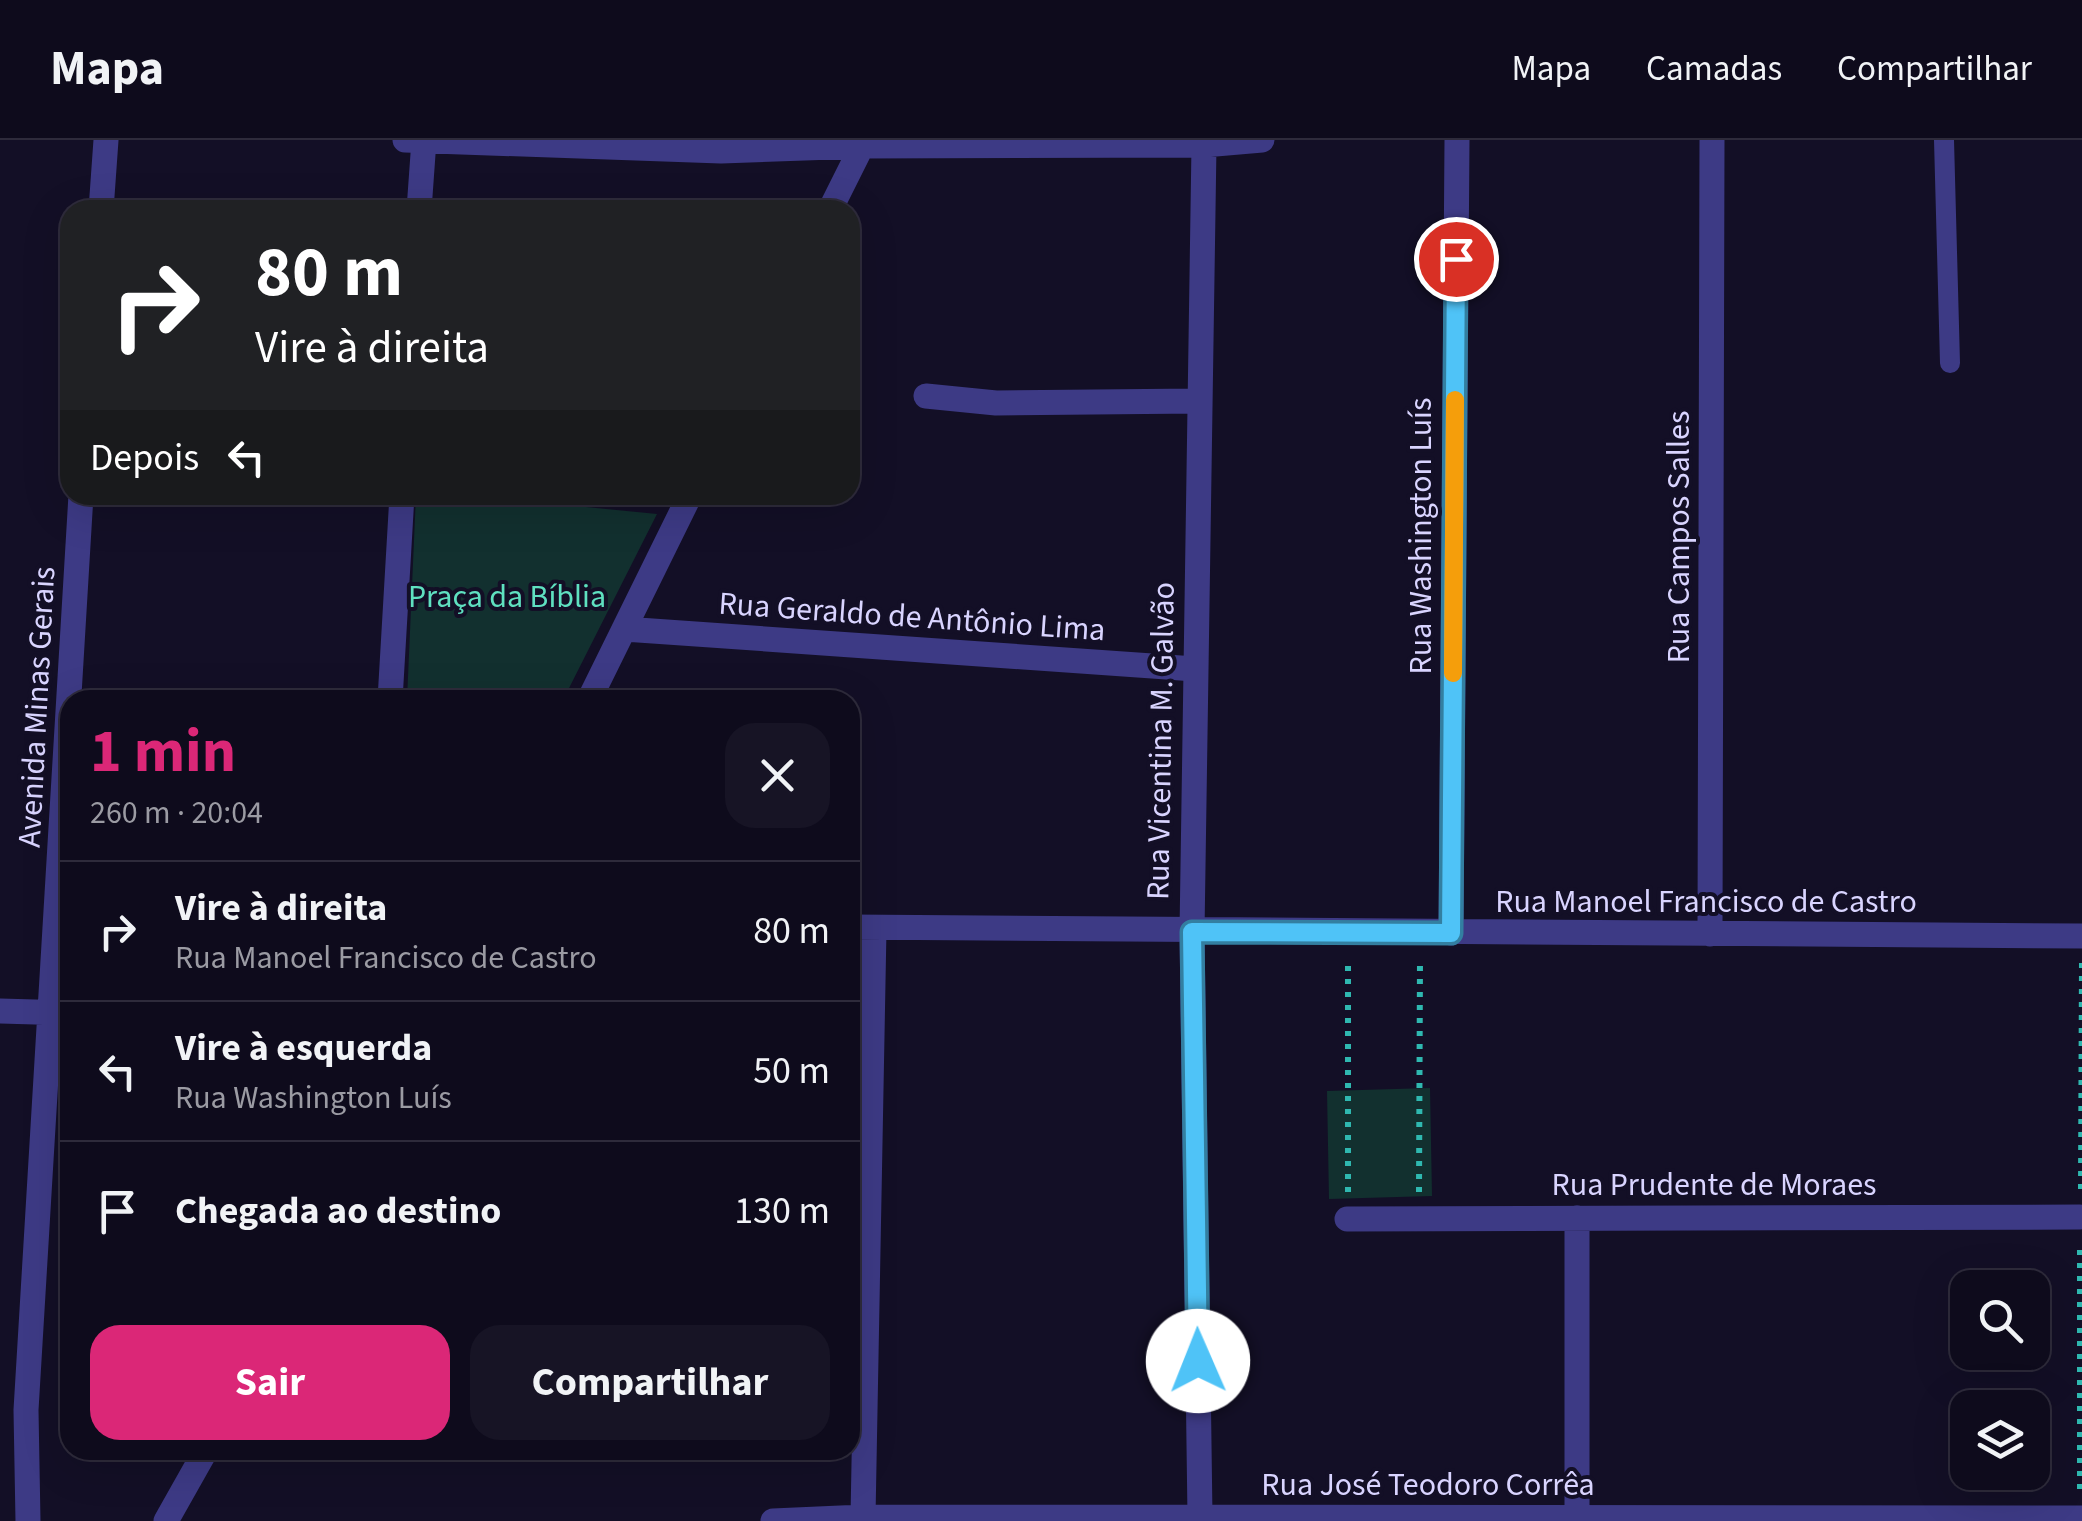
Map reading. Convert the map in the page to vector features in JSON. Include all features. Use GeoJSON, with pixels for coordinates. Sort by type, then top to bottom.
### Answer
{"type":"FeatureCollection","features":[{"type":"Feature","properties":{"kind":"street"},"geometry":{"type":"LineString","coordinates":[[102,200],[106,140]]}},
{"type":"Feature","properties":{"kind":"street"},"geometry":{"type":"LineString","coordinates":[[420,200],[418,140],[721,146],[1204,145],[1262,140]]}},
{"type":"Feature","properties":{"kind":"street","name":"Rua Washington Luís"},"geometry":{"type":"LineString","coordinates":[[1451,933],[1457,140]]}},
{"type":"Feature","properties":{"kind":"street","name":"Rua Campos Salles"},"geometry":{"type":"LineString","coordinates":[[1710,934],[1712,140]]}},
{"type":"Feature","properties":{"kind":"street"},"geometry":{"type":"LineString","coordinates":[[835,200],[863,143]]}},
{"type":"Feature","properties":{"kind":"street","name":"Rua Vicentina M. Galvão"},"geometry":{"type":"LineString","coordinates":[[1200,1517],[1192,932],[1197,401],[1204,145]]}},
{"type":"Feature","properties":{"kind":"street"},"geometry":{"type":"LineString","coordinates":[[926,396],[996,403],[1197,401]]}},
{"type":"Feature","properties":{"kind":"street","name":"Avenida Minas Gerais"},"geometry":{"type":"LineString","coordinates":[[74,690],[82,505]]}},
{"type":"Feature","properties":{"kind":"street"},"geometry":{"type":"LineString","coordinates":[[391,690],[401,505]]}},
{"type":"Feature","properties":{"kind":"street"},"geometry":{"type":"LineString","coordinates":[[595,690],[685,505]]}},
{"type":"Feature","properties":{"kind":"street","name":"Rua Geraldo de Antônio Lima"},"geometry":{"type":"LineString","coordinates":[[624,629],[1194,670]]}},
{"type":"Feature","properties":{"kind":"street"},"geometry":{"type":"LineString","coordinates":[[862,928],[863,1517]]}},
{"type":"Feature","properties":{"kind":"street","name":"Rua Manoel Francisco de Castro"},"geometry":{"type":"LineString","coordinates":[[862,928],[2082,936]]}},
{"type":"Feature","properties":{"kind":"street"},"geometry":{"type":"LineString","coordinates":[[0,1010],[60,1013]]}},
{"type":"Feature","properties":{"kind":"street","name":"Avenida Minas Gerais"},"geometry":{"type":"LineString","coordinates":[[28,1521],[26,1410],[60,1024]]}},
{"type":"Feature","properties":{"kind":"street","name":"Rua Prudente de Moraes"},"geometry":{"type":"LineString","coordinates":[[1348,1219],[2080,1217]]}},
{"type":"Feature","properties":{"kind":"street"},"geometry":{"type":"LineString","coordinates":[[1577,1218],[1577,1518]]}},
{"type":"Feature","properties":{"kind":"street"},"geometry":{"type":"LineString","coordinates":[[166,1521],[200,1460]]}},
{"type":"Feature","properties":{"kind":"street","name":"Rua José Teodoro Corrêa"},"geometry":{"type":"LineString","coordinates":[[773,1521],[863,1517],[2082,1518]]}},
{"type":"Feature","properties":{"kind":"lane"},"geometry":{"type":"LineString","coordinates":[[1944,140],[1950,364]]}},
{"type":"Feature","properties":{"kind":"path"},"geometry":{"type":"LineString","coordinates":[[1348,933],[1348,1219]]}},
{"type":"Feature","properties":{"kind":"path"},"geometry":{"type":"LineString","coordinates":[[1419,1219],[1420,933]]}},
{"type":"Feature","properties":{"kind":"green space","name":"Praça da Bíblia"},"geometry":{"type":"Polygon","coordinates":[[[416,505],[566,505],[657,514],[568,690],[407,690],[416,505]]]}},
{"type":"Feature","properties":{"kind":"green space"},"geometry":{"type":"Polygon","coordinates":[[[1430,1088],[1432,1196],[1329,1199],[1327,1091],[1430,1088]]]}},
{"type":"Feature","properties":{"kind":"slow traffic"},"geometry":{"type":"LineString","coordinates":[[1453,673],[1455,400]]}},
{"type":"Feature","properties":{"kind":"route"},"geometry":{"type":"LineString","coordinates":[[1198,1361],[1192,932],[1451,933],[1456,259]]}}]}
